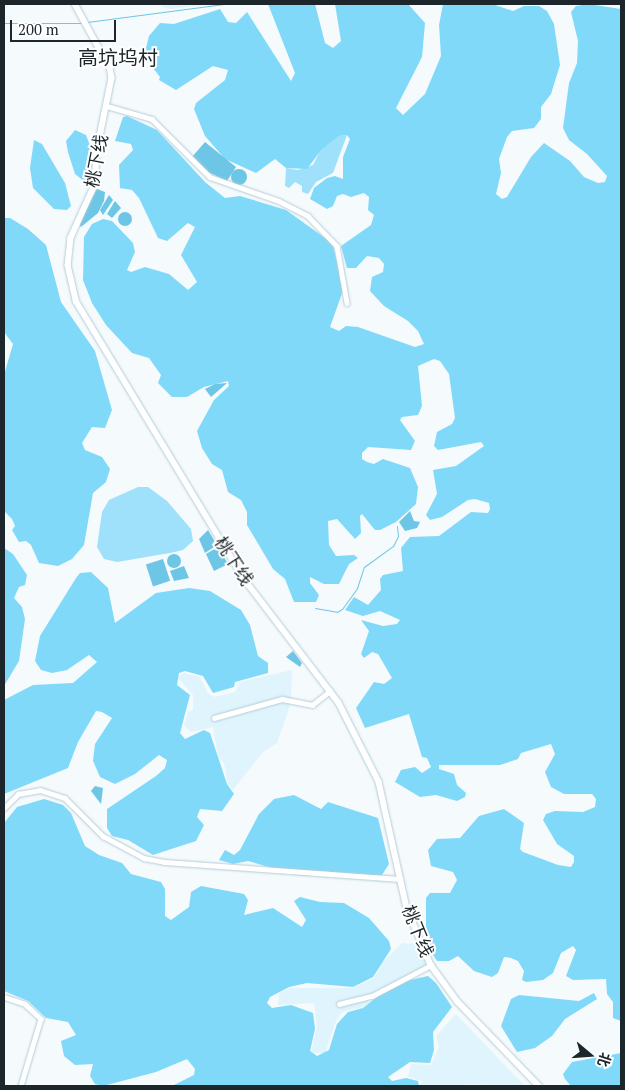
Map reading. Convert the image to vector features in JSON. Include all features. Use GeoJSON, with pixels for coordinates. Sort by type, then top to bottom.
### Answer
{"type":"FeatureCollection","features":[{"type":"Feature","properties":{"kind":"main road","name":"桃下线"},"geometry":{"type":"LineString","coordinates":[[75,4],[112,73],[97,152],[94,185],[71,238],[68,265],[76,302],[245,580],[330,691],[379,782],[400,879],[412,922],[431,965],[458,1002],[539,1086]]}},
{"type":"Feature","properties":{"kind":"street"},"geometry":{"type":"LineString","coordinates":[[107,106],[152,119],[210,177],[279,201],[308,216],[338,246],[347,302]]}},
{"type":"Feature","properties":{"kind":"street"},"geometry":{"type":"LineString","coordinates":[[214,718],[282,699],[312,705],[330,691]]}},
{"type":"Feature","properties":{"kind":"street"},"geometry":{"type":"LineString","coordinates":[[4,808],[18,794],[40,790],[65,798],[103,836],[144,858],[164,862],[400,879]]}},
{"type":"Feature","properties":{"kind":"street"},"geometry":{"type":"LineString","coordinates":[[339,1004],[372,996],[431,965]]}},
{"type":"Feature","properties":{"kind":"street"},"geometry":{"type":"LineString","coordinates":[[4,996],[25,1004],[41,1019],[21,1086]]}},
{"type":"Feature","properties":{"kind":"shaded area"},"geometry":{"type":"Polygon","coordinates":[[[162,4],[211,4],[170,9],[163,7],[162,4]]]}},
{"type":"Feature","properties":{"kind":"shaded area"},"geometry":{"type":"Polygon","coordinates":[[[268,4],[315,4],[325,43],[333,48],[341,41],[335,4],[408,4],[425,23],[422,57],[396,108],[403,115],[425,94],[441,56],[439,25],[443,4],[492,4],[513,11],[524,6],[539,6],[547,11],[554,24],[560,65],[551,94],[541,107],[541,119],[534,128],[512,131],[507,137],[499,159],[501,173],[496,194],[502,199],[507,197],[531,157],[544,143],[570,161],[584,177],[598,183],[605,182],[607,176],[587,154],[569,140],[563,128],[569,83],[577,63],[578,41],[571,12],[576,6],[588,4],[621,9],[621,1021],[613,1018],[613,1002],[607,994],[606,979],[573,980],[566,976],[576,950],[573,946],[561,953],[553,973],[543,980],[526,982],[522,980],[524,971],[518,961],[511,958],[504,957],[498,973],[492,977],[474,971],[458,956],[449,961],[437,961],[426,944],[426,898],[430,893],[450,893],[457,880],[453,872],[431,866],[428,850],[437,839],[460,838],[479,816],[504,809],[524,823],[520,849],[523,852],[558,865],[571,867],[574,862],[574,856],[557,844],[543,820],[546,814],[555,811],[583,812],[595,807],[596,799],[592,794],[564,794],[551,787],[545,772],[555,754],[551,744],[521,753],[518,759],[500,765],[439,765],[439,769],[454,774],[457,785],[466,793],[465,797],[457,801],[436,795],[420,797],[395,782],[401,770],[415,767],[422,773],[431,767],[427,758],[422,757],[409,714],[365,728],[356,708],[374,682],[384,684],[392,678],[378,654],[372,652],[364,658],[361,654],[369,631],[361,620],[383,626],[397,624],[400,620],[380,611],[363,616],[345,610],[354,597],[368,605],[381,590],[380,579],[383,575],[403,571],[401,548],[410,537],[439,536],[471,512],[488,513],[490,509],[489,503],[475,499],[468,500],[442,517],[430,520],[426,515],[437,494],[433,470],[456,466],[484,446],[481,442],[438,450],[434,446],[437,432],[452,424],[455,418],[449,374],[440,361],[434,359],[418,366],[422,406],[418,415],[402,417],[400,420],[415,441],[411,450],[368,447],[362,453],[362,459],[367,462],[374,464],[383,459],[410,468],[418,487],[416,504],[396,522],[380,530],[375,530],[362,514],[360,516],[361,533],[355,539],[337,519],[328,521],[329,545],[336,556],[354,555],[358,558],[349,564],[339,584],[324,584],[310,577],[310,583],[319,595],[316,602],[294,602],[285,579],[273,569],[247,525],[247,512],[241,500],[228,492],[222,470],[212,464],[202,448],[197,431],[214,400],[229,386],[228,381],[204,387],[187,397],[172,397],[158,383],[161,375],[149,358],[132,353],[106,325],[92,303],[83,280],[84,237],[92,224],[103,219],[112,221],[133,243],[135,252],[127,270],[131,272],[145,267],[169,274],[188,290],[197,282],[181,255],[195,227],[188,223],[167,241],[158,238],[139,198],[132,190],[120,188],[119,165],[133,150],[131,144],[115,141],[123,117],[127,116],[157,130],[205,182],[225,198],[240,196],[286,210],[332,243],[344,288],[330,327],[339,331],[346,326],[358,327],[415,347],[424,344],[418,331],[408,321],[384,306],[370,291],[372,277],[383,272],[384,264],[379,258],[367,256],[356,268],[347,268],[341,246],[371,225],[374,215],[368,210],[369,197],[364,193],[351,197],[343,194],[337,196],[333,206],[327,209],[310,199],[314,188],[327,178],[335,176],[343,179],[343,157],[350,139],[347,135],[339,136],[322,149],[307,169],[286,168],[275,159],[256,173],[225,159],[205,136],[194,109],[196,103],[225,80],[228,70],[213,66],[176,90],[159,80],[160,77],[149,63],[146,48],[149,36],[160,23],[174,24],[220,9],[228,22],[236,23],[247,12],[291,81],[295,73],[268,4]]]}},
{"type":"Feature","properties":{"kind":"shaded area"},"geometry":{"type":"Polygon","coordinates":[[[75,130],[86,135],[92,151],[91,175],[85,182],[75,174],[68,152],[66,141],[75,130]]]}},
{"type":"Feature","properties":{"kind":"shaded area"},"geometry":{"type":"Polygon","coordinates":[[[347,135],[333,173],[316,182],[308,194],[302,192],[302,186],[295,182],[289,188],[285,186],[286,168],[298,170],[313,165],[321,149],[339,136],[347,135]]]}},
{"type":"Feature","properties":{"kind":"shaded area"},"geometry":{"type":"Polygon","coordinates":[[[34,140],[42,144],[65,183],[71,206],[67,210],[54,209],[33,188],[30,168],[34,140]]]}},
{"type":"Feature","properties":{"kind":"shaded area"},"geometry":{"type":"Polygon","coordinates":[[[205,142],[236,167],[227,181],[208,172],[192,157],[205,142]]]}},
{"type":"Feature","properties":{"kind":"shaded area"},"geometry":{"type":"Polygon","coordinates":[[[239,169],[247,177],[239,185],[231,177],[239,169]]]}},
{"type":"Feature","properties":{"kind":"shaded area"},"geometry":{"type":"Polygon","coordinates":[[[97,189],[105,192],[104,201],[98,213],[81,227],[78,223],[97,189]]]}},
{"type":"Feature","properties":{"kind":"shaded area"},"geometry":{"type":"Polygon","coordinates":[[[109,195],[113,200],[103,215],[100,210],[109,195]]]}},
{"type":"Feature","properties":{"kind":"shaded area"},"geometry":{"type":"Polygon","coordinates":[[[115,201],[121,208],[112,218],[107,214],[115,201]]]}},
{"type":"Feature","properties":{"kind":"shaded area"},"geometry":{"type":"Polygon","coordinates":[[[125,212],[130,214],[132,219],[130,224],[125,226],[120,224],[118,219],[120,214],[125,212]]]}},
{"type":"Feature","properties":{"kind":"shaded area"},"geometry":{"type":"Polygon","coordinates":[[[4,218],[10,218],[28,229],[46,245],[61,302],[95,351],[112,410],[105,428],[92,427],[82,443],[85,450],[102,457],[110,469],[106,482],[93,493],[84,545],[72,559],[58,566],[39,563],[31,545],[26,541],[19,542],[12,530],[15,526],[12,519],[4,511],[4,375],[13,344],[4,332],[4,218]]]}},
{"type":"Feature","properties":{"kind":"shaded area"},"geometry":{"type":"Polygon","coordinates":[[[227,383],[211,397],[205,389],[215,384],[227,383]]]}},
{"type":"Feature","properties":{"kind":"shaded area"},"geometry":{"type":"Polygon","coordinates":[[[138,487],[148,487],[167,501],[191,529],[193,541],[183,550],[170,553],[117,562],[104,559],[97,547],[102,512],[109,500],[138,487]]]}},
{"type":"Feature","properties":{"kind":"shaded area"},"geometry":{"type":"Polygon","coordinates":[[[410,511],[414,521],[420,522],[417,528],[405,531],[399,522],[410,511]]]}},
{"type":"Feature","properties":{"kind":"shaded area"},"geometry":{"type":"Polygon","coordinates":[[[208,530],[217,545],[205,553],[199,539],[208,530]]]}},
{"type":"Feature","properties":{"kind":"shaded area"},"geometry":{"type":"Polygon","coordinates":[[[218,547],[228,564],[214,571],[206,554],[218,547]]]}},
{"type":"Feature","properties":{"kind":"shaded area"},"geometry":{"type":"Polygon","coordinates":[[[4,548],[13,554],[27,575],[25,585],[19,587],[14,598],[22,607],[25,619],[19,661],[4,686],[4,548]]]}},
{"type":"Feature","properties":{"kind":"shaded area"},"geometry":{"type":"Polygon","coordinates":[[[171,554],[177,554],[181,561],[177,568],[171,568],[167,564],[167,558],[171,554]]]}},
{"type":"Feature","properties":{"kind":"shaded area"},"geometry":{"type":"Polygon","coordinates":[[[163,559],[170,581],[153,586],[146,565],[163,559]]]}},
{"type":"Feature","properties":{"kind":"shaded area"},"geometry":{"type":"Polygon","coordinates":[[[184,566],[189,578],[174,581],[170,571],[184,566]]]}},
{"type":"Feature","properties":{"kind":"shaded area"},"geometry":{"type":"Polygon","coordinates":[[[91,572],[108,588],[115,623],[156,593],[189,588],[210,591],[241,610],[250,625],[258,656],[268,663],[268,673],[235,682],[234,687],[213,693],[203,676],[185,671],[179,673],[177,685],[190,695],[180,733],[185,739],[204,730],[210,733],[227,784],[234,794],[222,811],[200,809],[197,817],[204,825],[196,841],[153,855],[128,840],[112,836],[107,828],[107,809],[156,776],[165,768],[167,760],[159,755],[135,774],[115,784],[100,777],[93,761],[95,744],[112,718],[102,712],[96,711],[78,742],[68,768],[4,794],[4,700],[33,685],[73,683],[97,662],[89,655],[67,670],[52,673],[41,670],[35,661],[40,636],[76,578],[80,573],[91,572]]]}},
{"type":"Feature","properties":{"kind":"shaded area"},"geometry":{"type":"Polygon","coordinates":[[[293,651],[302,663],[300,667],[286,657],[293,651]]]}},
{"type":"Feature","properties":{"kind":"shaded area"},"geometry":{"type":"Polygon","coordinates":[[[292,670],[291,703],[277,743],[262,753],[233,790],[228,784],[224,763],[218,757],[213,727],[191,732],[184,725],[188,712],[193,710],[193,695],[178,678],[183,673],[200,677],[208,693],[214,697],[235,692],[240,682],[292,670]]]}},
{"type":"Feature","properties":{"kind":"shaded area"},"geometry":{"type":"Polygon","coordinates":[[[95,786],[103,788],[101,804],[91,791],[95,786]]]}},
{"type":"Feature","properties":{"kind":"shaded area"},"geometry":{"type":"Polygon","coordinates":[[[294,795],[321,809],[328,802],[378,818],[389,864],[382,875],[344,877],[327,871],[316,876],[296,875],[248,861],[233,864],[219,860],[225,850],[234,855],[240,850],[259,814],[274,799],[294,795]]]}},
{"type":"Feature","properties":{"kind":"shaded area"},"geometry":{"type":"Polygon","coordinates":[[[44,799],[63,805],[71,813],[85,846],[99,855],[122,863],[131,874],[161,882],[165,889],[165,916],[171,920],[189,907],[191,892],[201,886],[244,894],[248,900],[244,915],[273,908],[302,927],[306,920],[294,901],[300,897],[320,902],[344,903],[369,918],[389,941],[391,949],[373,977],[353,987],[307,983],[289,987],[270,997],[267,1003],[272,1008],[291,1005],[313,1013],[315,1029],[310,1051],[317,1056],[329,1050],[337,1024],[348,1012],[363,1008],[383,992],[410,980],[428,976],[436,983],[452,1007],[433,1032],[434,1050],[430,1063],[410,1062],[388,1077],[392,1081],[406,1078],[418,1081],[419,1086],[172,1086],[194,1075],[195,1069],[187,1059],[156,1072],[103,1086],[95,1084],[90,1076],[93,1064],[75,1065],[64,1056],[61,1041],[76,1035],[68,1022],[46,1018],[28,1001],[4,991],[4,823],[17,807],[44,799]]]}},
{"type":"Feature","properties":{"kind":"shaded area"},"geometry":{"type":"Polygon","coordinates":[[[415,941],[428,962],[424,967],[367,999],[369,1003],[363,1007],[342,1012],[336,1021],[325,1053],[311,1053],[317,1027],[314,1003],[278,1005],[279,993],[289,988],[353,988],[374,978],[382,963],[402,943],[409,944],[415,941]]]}},
{"type":"Feature","properties":{"kind":"shaded area"},"geometry":{"type":"Polygon","coordinates":[[[594,993],[597,999],[565,1019],[552,1036],[535,1048],[517,1052],[501,1026],[511,999],[519,995],[579,1001],[594,993]]]}},
{"type":"Feature","properties":{"kind":"shaded area"},"geometry":{"type":"Polygon","coordinates":[[[456,1014],[525,1086],[466,1084],[465,1086],[420,1086],[422,1081],[408,1077],[411,1064],[431,1065],[439,1047],[436,1036],[456,1014]]]}},
{"type":"Feature","properties":{"kind":"shaded area"},"geometry":{"type":"Polygon","coordinates":[[[621,1053],[621,1086],[571,1086],[565,1079],[563,1074],[572,1062],[621,1053]]]}},
{"type":"Feature","properties":{"kind":"waterway"},"geometry":{"type":"LineString","coordinates":[[87,22],[224,4]]}},
{"type":"Feature","properties":{"kind":"waterway"},"geometry":{"type":"LineString","coordinates":[[4,23],[83,23]]}},
{"type":"Feature","properties":{"kind":"waterway"},"geometry":{"type":"LineString","coordinates":[[315,608],[337,612],[342,609],[357,588],[364,567],[393,546],[398,536],[397,526]]}},
{"type":"Feature","properties":{"kind":"district","name":"高坑坞村"},"geometry":{"type":"Point","coordinates":[118,57]}}]}
